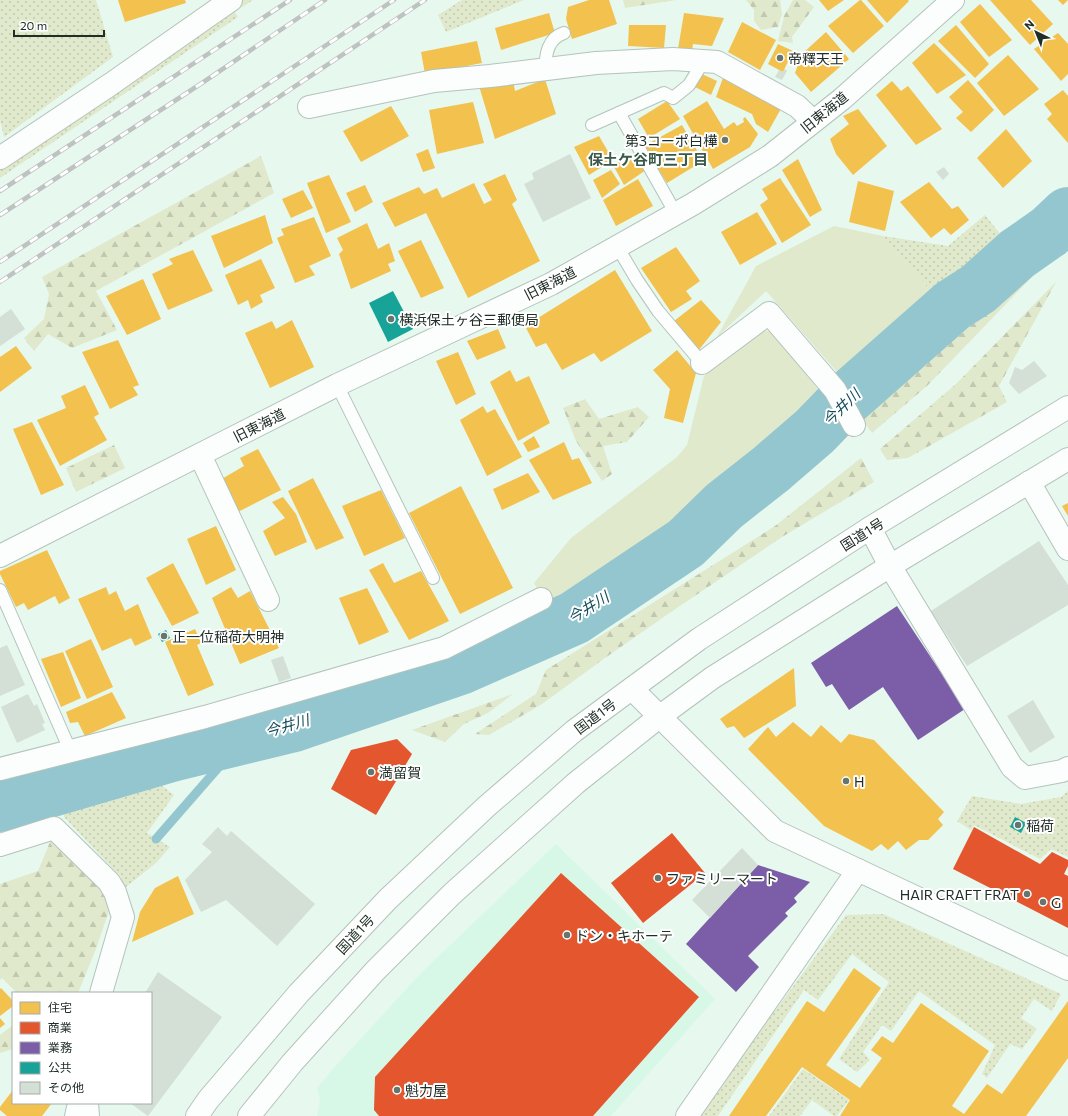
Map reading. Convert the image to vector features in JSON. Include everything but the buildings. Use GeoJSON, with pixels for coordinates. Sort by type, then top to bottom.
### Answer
{"type":"FeatureCollection","features":[{"type":"Feature","properties":{"kind":"main road","name":"旧東海道"},"geometry":{"type":"LineString","coordinates":[[0,556],[337,385],[551,284],[618,248],[770,156],[842,98],[952,0]]}},
{"type":"Feature","properties":{"kind":"main road"},"geometry":{"type":"LineString","coordinates":[[0,158],[111,84],[226,1]]}},
{"type":"Feature","properties":{"kind":"main road"},"geometry":{"type":"LineString","coordinates":[[309,107],[434,81],[596,63],[673,59],[716,62],[797,106],[813,121]]}},
{"type":"Feature","properties":{"kind":"main road"},"geometry":{"type":"LineString","coordinates":[[702,363],[769,313],[835,390],[853,422]]}},
{"type":"Feature","properties":{"kind":"main road","name":"国道1号"},"geometry":{"type":"LineString","coordinates":[[197,1116],[208,1100],[299,994],[388,899],[487,806],[568,736],[699,639],[870,528],[1068,407]]}},
{"type":"Feature","properties":{"kind":"main road"},"geometry":{"type":"LineString","coordinates":[[200,454],[268,600]]}},
{"type":"Feature","properties":{"kind":"main road"},"geometry":{"type":"LineString","coordinates":[[249,1116],[296,1058],[375,971],[452,894],[576,783],[659,717],[712,678],[890,566],[1068,459]]}},
{"type":"Feature","properties":{"kind":"main road"},"geometry":{"type":"LineString","coordinates":[[1029,482],[1068,549]]}},
{"type":"Feature","properties":{"kind":"main road"},"geometry":{"type":"LineString","coordinates":[[870,528],[890,566],[1012,767],[1025,778],[1062,771],[1068,768]]}},
{"type":"Feature","properties":{"kind":"main road"},"geometry":{"type":"LineString","coordinates":[[0,769],[70,750],[205,717],[444,648],[541,599]]}},
{"type":"Feature","properties":{"kind":"main road"},"geometry":{"type":"LineString","coordinates":[[632,689],[775,831],[1068,969]]}},
{"type":"Feature","properties":{"kind":"main road"},"geometry":{"type":"LineString","coordinates":[[0,845],[54,828],[109,882],[115,892],[123,917],[101,992]]}},
{"type":"Feature","properties":{"kind":"main road"},"geometry":{"type":"LineString","coordinates":[[687,1116],[858,870]]}},
{"type":"Feature","properties":{"kind":"main road"},"geometry":{"type":"LineString","coordinates":[[87,1104],[88,1116]]}},
{"type":"Feature","properties":{"kind":"lane"},"geometry":{"type":"LineString","coordinates":[[546,69],[545,60],[547,51],[557,35],[564,33]]}},
{"type":"Feature","properties":{"kind":"lane"},"geometry":{"type":"LineString","coordinates":[[592,125],[664,93],[673,98],[689,85],[704,62]]}},
{"type":"Feature","properties":{"kind":"lane"},"geometry":{"type":"LineString","coordinates":[[619,113],[676,214]]}},
{"type":"Feature","properties":{"kind":"lane"},"geometry":{"type":"LineString","coordinates":[[618,248],[658,311],[702,363]]}},
{"type":"Feature","properties":{"kind":"lane"},"geometry":{"type":"LineString","coordinates":[[337,385],[433,578]]}},
{"type":"Feature","properties":{"kind":"lane"},"geometry":{"type":"LineString","coordinates":[[0,590],[70,750]]}},
{"type":"Feature","properties":{"kind":"lane"},"geometry":{"type":"LineString","coordinates":[[71,1116],[75,1104]]}},
{"type":"Feature","properties":{"kind":"shaded area","name":"ドン・キホーテ"},"geometry":{"type":"Polygon","coordinates":[[[556,844],[715,999],[611,1116],[317,1116],[320,1101],[317,1088],[331,1071],[421,973],[556,844]]]}},
{"type":"Feature","properties":{"kind":"green space"},"geometry":{"type":"Polygon","coordinates":[[[0,0],[96,0],[113,57],[4,137],[0,120],[0,0]]]}},
{"type":"Feature","properties":{"kind":"green space"},"geometry":{"type":"Polygon","coordinates":[[[242,0],[253,0],[235,12],[238,17],[0,178],[0,166],[242,0]]]}},
{"type":"Feature","properties":{"kind":"green space"},"geometry":{"type":"Polygon","coordinates":[[[462,0],[524,0],[446,32],[438,15],[462,0]]]}},
{"type":"Feature","properties":{"kind":"green space"},"geometry":{"type":"Polygon","coordinates":[[[623,0],[676,0],[625,8],[623,0]]]}},
{"type":"Feature","properties":{"kind":"green space"},"geometry":{"type":"Polygon","coordinates":[[[746,0],[780,0],[782,14],[778,27],[761,30],[754,21],[754,10],[746,0]]]}},
{"type":"Feature","properties":{"kind":"green space"},"geometry":{"type":"Polygon","coordinates":[[[793,0],[805,0],[814,7],[792,37],[793,43],[778,41],[784,16],[793,0]]]}},
{"type":"Feature","properties":{"kind":"green space"},"geometry":{"type":"Polygon","coordinates":[[[261,156],[274,193],[96,291],[117,330],[72,348],[48,334],[34,351],[24,338],[44,319],[49,294],[42,277],[261,156]]]}},
{"type":"Feature","properties":{"kind":"green space"},"geometry":{"type":"Polygon","coordinates":[[[985,215],[1001,235],[932,293],[883,236],[948,246],[985,215]]]}},
{"type":"Feature","properties":{"kind":"green space"},"geometry":{"type":"Polygon","coordinates":[[[834,226],[883,236],[932,293],[935,303],[844,380],[766,291],[717,337],[756,266],[834,226]]]}},
{"type":"Feature","properties":{"kind":"green space"},"geometry":{"type":"Polygon","coordinates":[[[1068,238],[1068,245],[1061,254],[1032,277],[927,386],[872,433],[858,414],[954,328],[961,334],[1068,238]]]}},
{"type":"Feature","properties":{"kind":"green space"},"geometry":{"type":"Polygon","coordinates":[[[1056,282],[999,386],[1007,402],[908,458],[887,460],[880,449],[956,384],[1056,282]]]}},
{"type":"Feature","properties":{"kind":"green space"},"geometry":{"type":"Polygon","coordinates":[[[757,329],[772,332],[825,398],[825,402],[674,522],[614,567],[548,611],[534,583],[571,538],[677,457],[687,445],[704,376],[757,329]]]}},
{"type":"Feature","properties":{"kind":"green space"},"geometry":{"type":"Polygon","coordinates":[[[585,399],[599,419],[638,407],[649,417],[627,442],[603,446],[612,474],[602,481],[576,441],[563,408],[585,399]]]}},
{"type":"Feature","properties":{"kind":"green space"},"geometry":{"type":"Polygon","coordinates":[[[114,445],[125,468],[76,492],[66,468],[114,445]]]}},
{"type":"Feature","properties":{"kind":"green space"},"geometry":{"type":"Polygon","coordinates":[[[861,458],[874,482],[782,537],[668,614],[542,704],[489,735],[475,734],[536,694],[546,670],[775,526],[861,458]]]}},
{"type":"Feature","properties":{"kind":"green space"},"geometry":{"type":"Polygon","coordinates":[[[513,694],[488,713],[464,724],[445,742],[412,730],[513,694]]]}},
{"type":"Feature","properties":{"kind":"green space"},"geometry":{"type":"Polygon","coordinates":[[[157,782],[174,795],[147,833],[170,847],[156,863],[126,887],[121,883],[121,877],[64,817],[64,810],[157,782]]]}},
{"type":"Feature","properties":{"kind":"green space"},"geometry":{"type":"Polygon","coordinates":[[[1068,791],[1068,857],[1051,849],[1040,859],[974,825],[971,830],[957,821],[972,796],[1021,804],[1061,797],[1068,791]]]}},
{"type":"Feature","properties":{"kind":"green space"},"geometry":{"type":"Polygon","coordinates":[[[50,842],[58,843],[103,887],[110,908],[96,949],[78,992],[16,992],[2,978],[0,980],[0,884],[38,871],[50,842]]]}},
{"type":"Feature","properties":{"kind":"green space"},"geometry":{"type":"Polygon","coordinates":[[[883,914],[1061,994],[1052,1011],[1034,999],[1021,1018],[1037,1029],[1022,1049],[1010,1044],[987,1078],[982,1074],[995,1045],[919,991],[891,1031],[882,1025],[863,1052],[870,1060],[857,1072],[839,1059],[889,982],[852,954],[818,1000],[804,990],[718,1116],[701,1116],[700,1112],[846,915],[883,914]]]}},
{"type":"Feature","properties":{"kind":"green space"},"geometry":{"type":"Polygon","coordinates":[[[12,1026],[12,1049],[0,1053],[0,1035],[12,1026]]]}},
{"type":"Feature","properties":{"kind":"green space"},"geometry":{"type":"Polygon","coordinates":[[[803,1069],[849,1100],[837,1116],[834,1116],[812,1100],[800,1116],[769,1116],[803,1069]]]}},
{"type":"Feature","properties":{"kind":"waterway","name":"今井川"},"geometry":{"type":"LineString","coordinates":[[0,805],[171,755],[294,725],[460,668],[574,618],[686,543],[724,506],[771,469],[815,431],[843,402],[953,305],[978,289],[1017,254],[1050,231],[1068,214]]}},
{"type":"Feature","properties":{"kind":"waterway"},"geometry":{"type":"LineString","coordinates":[[156,839],[245,737]]}},
{"type":"Feature","properties":{"kind":"railway"},"geometry":{"type":"LineString","coordinates":[[0,191],[290,0]]}},
{"type":"Feature","properties":{"kind":"railway"},"geometry":{"type":"LineString","coordinates":[[0,215],[202,83],[325,0]]}},
{"type":"Feature","properties":{"kind":"railway"},"geometry":{"type":"LineString","coordinates":[[0,262],[394,0]]}},
{"type":"Feature","properties":{"kind":"railway"},"geometry":{"type":"LineString","coordinates":[[0,282],[425,0]]}},
{"type":"Feature","properties":{"kind":"place","name":"帝釋天王"},"geometry":{"type":"Point","coordinates":[780,58]}},
{"type":"Feature","properties":{"kind":"place","name":"第3コーポ白樺"},"geometry":{"type":"Point","coordinates":[725,140]}},
{"type":"Feature","properties":{"kind":"place","name":"横浜保土ヶ谷三郵便局"},"geometry":{"type":"Point","coordinates":[391,319]}},
{"type":"Feature","properties":{"kind":"place","name":"正一位稲荷大明神"},"geometry":{"type":"Point","coordinates":[164,636]}},
{"type":"Feature","properties":{"kind":"place","name":"満留賀"},"geometry":{"type":"Point","coordinates":[371,772]}},
{"type":"Feature","properties":{"kind":"place","name":"H"},"geometry":{"type":"Point","coordinates":[846,781]}},
{"type":"Feature","properties":{"kind":"place","name":"稲荷"},"geometry":{"type":"Point","coordinates":[1018,825]}},
{"type":"Feature","properties":{"kind":"place","name":"ファミリーマート"},"geometry":{"type":"Point","coordinates":[658,878]}},
{"type":"Feature","properties":{"kind":"place","name":"HAIR CRAFT FRAT"},"geometry":{"type":"Point","coordinates":[1027,894]}},
{"type":"Feature","properties":{"kind":"place","name":"G"},"geometry":{"type":"Point","coordinates":[1043,902]}},
{"type":"Feature","properties":{"kind":"place","name":"ドン・キホーテ"},"geometry":{"type":"Point","coordinates":[567,935]}},
{"type":"Feature","properties":{"kind":"place","name":"魁力屋"},"geometry":{"type":"Point","coordinates":[397,1090]}},
{"type":"Feature","properties":{"kind":"district","name":"保土ケ谷町三丁目"},"geometry":{"type":"Point","coordinates":[648,159]}}]}
